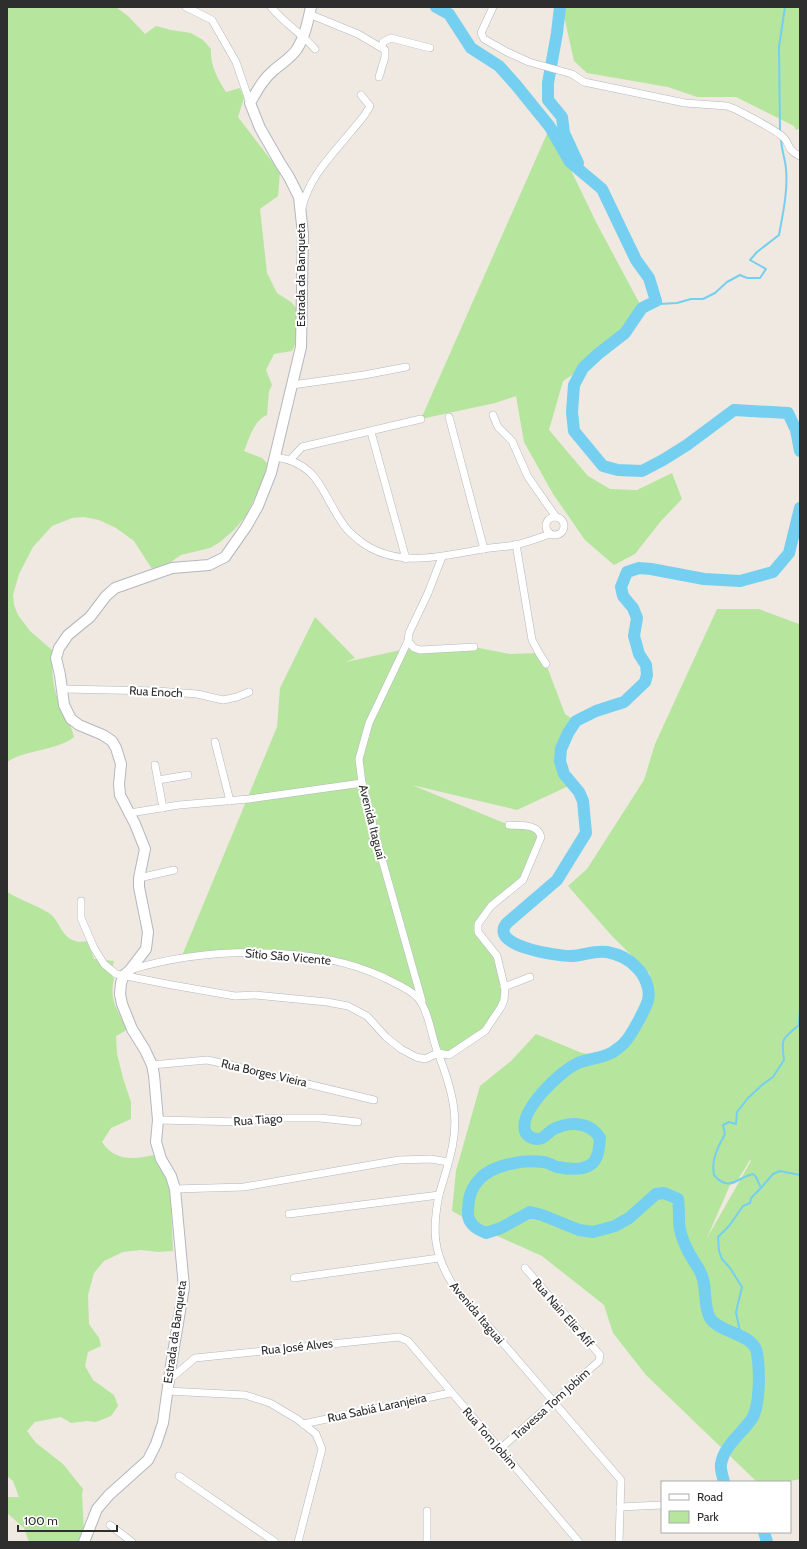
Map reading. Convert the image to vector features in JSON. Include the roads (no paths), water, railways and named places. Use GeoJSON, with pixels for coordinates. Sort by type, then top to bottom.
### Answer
{"type":"FeatureCollection","features":[{"type":"Feature","properties":{"kind":"street"},"geometry":{"type":"LineString","coordinates":[[186,7],[212,20],[236,62],[250,103]]}},
{"type":"Feature","properties":{"kind":"street"},"geometry":{"type":"LineString","coordinates":[[271,7],[315,49]]}},
{"type":"Feature","properties":{"kind":"street"},"geometry":{"type":"LineString","coordinates":[[493,7],[481,33],[484,39],[507,52],[540,65],[572,74],[584,82],[685,103],[726,106],[735,109],[784,138],[788,147],[800,156]]}},
{"type":"Feature","properties":{"kind":"street"},"geometry":{"type":"LineString","coordinates":[[250,103],[264,80],[297,49],[303,36],[310,11],[382,47],[386,51],[379,77]]}},
{"type":"Feature","properties":{"kind":"street"},"geometry":{"type":"LineString","coordinates":[[382,47],[383,42],[391,38],[430,48]]}},
{"type":"Feature","properties":{"kind":"street"},"geometry":{"type":"LineString","coordinates":[[300,216],[308,190],[317,174],[365,116],[370,106],[361,95]]}},
{"type":"Feature","properties":{"kind":"street","name":"Estrada da Banqueta"},"geometry":{"type":"LineString","coordinates":[[84,1542],[97,1510],[109,1495],[148,1460],[156,1444],[163,1423],[184,1287],[176,1189],[171,1176],[161,1160],[156,1142],[158,1120],[152,1065],[132,1029],[122,1004],[120,994],[121,983],[146,949],[148,937],[139,887],[139,878],[145,849],[130,813],[120,795],[119,784],[121,764],[116,748],[112,741],[103,735],[79,725],[71,719],[64,705],[56,658],[59,648],[68,635],[90,617],[106,596],[115,588],[172,568],[209,565],[225,557],[246,527],[258,506],[271,472],[276,457],[301,347],[300,313],[303,265],[302,234],[299,197],[260,128],[250,103]]}},
{"type":"Feature","properties":{"kind":"street"},"geometry":{"type":"LineString","coordinates":[[292,385],[364,375],[406,367]]}},
{"type":"Feature","properties":{"kind":"street"},"geometry":{"type":"LineString","coordinates":[[276,457],[301,464],[312,473],[318,480],[343,525],[352,535],[364,544],[390,557],[406,559],[442,557],[516,544],[550,534],[558,535],[563,529],[562,522],[556,517],[528,477],[512,442],[498,427],[493,414]]}},
{"type":"Feature","properties":{"kind":"street"},"geometry":{"type":"LineString","coordinates":[[448,417],[484,549]]}},
{"type":"Feature","properties":{"kind":"street"},"geometry":{"type":"LineString","coordinates":[[290,460],[302,447],[372,432],[421,419]]}},
{"type":"Feature","properties":{"kind":"street"},"geometry":{"type":"LineString","coordinates":[[372,432],[406,559]]}},
{"type":"Feature","properties":{"kind":"street"},"geometry":{"type":"LineString","coordinates":[[550,534],[546,524],[552,518],[556,517]]}},
{"type":"Feature","properties":{"kind":"street"},"geometry":{"type":"LineString","coordinates":[[516,544],[532,640],[538,653],[546,664]]}},
{"type":"Feature","properties":{"kind":"street"},"geometry":{"type":"LineString","coordinates":[[442,557],[428,593],[409,633],[408,641],[414,648],[420,650],[474,647]]}},
{"type":"Feature","properties":{"kind":"street","name":"Avenida Itaguaí"},"geometry":{"type":"LineString","coordinates":[[408,641],[369,723],[359,759],[362,784],[376,838],[424,1007]]}},
{"type":"Feature","properties":{"kind":"street","name":"Rua Enoch"},"geometry":{"type":"LineString","coordinates":[[62,689],[157,691],[197,694],[223,700],[237,697],[249,692]]}},
{"type":"Feature","properties":{"kind":"street"},"geometry":{"type":"LineString","coordinates":[[214,742],[230,802]]}},
{"type":"Feature","properties":{"kind":"street"},"geometry":{"type":"LineString","coordinates":[[155,765],[163,808]]}},
{"type":"Feature","properties":{"kind":"street"},"geometry":{"type":"LineString","coordinates":[[158,780],[188,775]]}},
{"type":"Feature","properties":{"kind":"street"},"geometry":{"type":"LineString","coordinates":[[130,813],[208,802],[230,802],[362,784]]}},
{"type":"Feature","properties":{"kind":"street"},"geometry":{"type":"LineString","coordinates":[[80,901],[81,918],[94,948],[104,964],[116,974],[127,973],[172,986],[235,996],[256,995],[327,1002],[348,1006],[367,1016],[386,1037],[401,1049],[416,1057],[425,1059],[438,1053],[449,1055],[485,1032],[504,1000],[504,986],[496,956],[478,932],[478,924],[491,906],[523,880],[541,837],[540,832],[536,828],[509,825]]}},
{"type":"Feature","properties":{"kind":"street"},"geometry":{"type":"LineString","coordinates":[[139,878],[174,870]]}},
{"type":"Feature","properties":{"kind":"street","name":"Sítio São Vicente"},"geometry":{"type":"LineString","coordinates":[[127,973],[155,962],[247,952],[321,958],[368,970],[408,989],[417,997],[424,1007],[438,1053]]}},
{"type":"Feature","properties":{"kind":"street"},"geometry":{"type":"LineString","coordinates":[[504,986],[530,977]]}},
{"type":"Feature","properties":{"kind":"street"},"geometry":{"type":"LineString","coordinates":[[289,1214],[439,1195],[454,1140],[454,1109],[445,1073],[438,1053]]}},
{"type":"Feature","properties":{"kind":"street","name":"Rua Borges Vieira"},"geometry":{"type":"LineString","coordinates":[[152,1065],[207,1060],[374,1100]]}},
{"type":"Feature","properties":{"kind":"street","name":"Rua Tiago"},"geometry":{"type":"LineString","coordinates":[[158,1120],[242,1122],[269,1118],[320,1118],[358,1122]]}},
{"type":"Feature","properties":{"kind":"street"},"geometry":{"type":"LineString","coordinates":[[176,1189],[244,1187],[399,1160],[431,1160],[448,1162]]}},
{"type":"Feature","properties":{"kind":"street","name":"Avenida Itaguai"},"geometry":{"type":"LineString","coordinates":[[439,1195],[434,1218],[435,1242],[445,1273],[453,1285],[621,1480],[619,1542]]}},
{"type":"Feature","properties":{"kind":"street"},"geometry":{"type":"LineString","coordinates":[[294,1278],[440,1258]]}},
{"type":"Feature","properties":{"kind":"street","name":"Rua Nain Elie Afif"},"geometry":{"type":"LineString","coordinates":[[525,1268],[600,1355],[600,1358]]}},
{"type":"Feature","properties":{"kind":"street","name":"Rua José Alves"},"geometry":{"type":"LineString","coordinates":[[169,1380],[195,1358],[399,1337]]}},
{"type":"Feature","properties":{"kind":"street","name":"Rua Tom Jobim"},"geometry":{"type":"LineString","coordinates":[[399,1337],[408,1341],[450,1393],[579,1542]]}},
{"type":"Feature","properties":{"kind":"street","name":"Travessa Tom Jobim"},"geometry":{"type":"LineString","coordinates":[[500,1449],[599,1361],[600,1358]]}},
{"type":"Feature","properties":{"kind":"street","name":"Rua Sabiá Laranjeira"},"geometry":{"type":"LineString","coordinates":[[167,1391],[245,1395],[270,1403],[316,1434],[322,1450],[298,1542]]}},
{"type":"Feature","properties":{"kind":"street","name":"Rua Sabiá Laranjeira"},"geometry":{"type":"LineString","coordinates":[[303,1424],[450,1393]]}},
{"type":"Feature","properties":{"kind":"street"},"geometry":{"type":"LineString","coordinates":[[178,1476],[275,1542]]}},
{"type":"Feature","properties":{"kind":"street"},"geometry":{"type":"LineString","coordinates":[[620,1507],[661,1505]]}},
{"type":"Feature","properties":{"kind":"street"},"geometry":{"type":"LineString","coordinates":[[427,1511],[427,1542]]}},
{"type":"Feature","properties":{"kind":"street"},"geometry":{"type":"LineString","coordinates":[[110,1525],[132,1542]]}},
{"type":"Feature","properties":{"kind":"waterway"},"geometry":{"type":"LineString","coordinates":[[436,7],[449,14],[471,48],[499,66],[550,127],[570,162],[602,189],[636,260],[649,278],[656,301],[642,308],[625,333],[583,368],[574,385],[572,412],[574,431],[603,466],[618,470],[642,471],[687,445],[734,410],[788,413],[796,430],[800,451]]}},
{"type":"Feature","properties":{"kind":"waterway"},"geometry":{"type":"LineString","coordinates":[[560,7],[548,83],[548,100],[562,117],[564,133],[578,163]]}},
{"type":"Feature","properties":{"kind":"waterway"},"geometry":{"type":"LineString","coordinates":[[780,131],[779,47],[785,7]]}},
{"type":"Feature","properties":{"kind":"waterway"},"geometry":{"type":"LineString","coordinates":[[656,301],[659,304],[677,303],[691,299],[703,299],[715,293],[727,282],[740,275],[747,278],[760,278],[766,269],[750,260],[757,252],[779,235],[785,202],[786,169],[781,138]]}},
{"type":"Feature","properties":{"kind":"waterway"},"geometry":{"type":"LineString","coordinates":[[724,1481],[721,1469],[723,1457],[730,1445],[749,1423],[755,1411],[759,1386],[757,1353],[755,1347],[750,1342],[721,1327],[710,1318],[706,1308],[702,1276],[684,1242],[679,1224],[678,1199],[664,1193],[656,1194],[629,1218],[615,1226],[593,1232],[579,1230],[542,1215],[530,1212],[501,1228],[486,1233],[477,1229],[470,1222],[468,1206],[471,1193],[478,1181],[483,1175],[499,1167],[517,1162],[535,1161],[549,1163],[561,1168],[578,1169],[593,1163],[598,1153],[600,1138],[590,1128],[578,1124],[565,1125],[552,1130],[540,1139],[535,1139],[530,1137],[525,1131],[525,1122],[528,1113],[534,1103],[551,1083],[569,1068],[576,1064],[609,1054],[622,1045],[628,1039],[648,1000],[649,991],[644,978],[639,970],[623,957],[607,952],[593,952],[571,956],[540,952],[515,944],[507,938],[503,931],[507,923],[557,880],[586,833],[583,801],[579,792],[564,774],[560,761],[561,749],[568,733],[576,721],[596,711],[624,702],[645,682],[647,675],[646,665],[639,654],[634,636],[637,618],[633,608],[623,596],[621,587],[627,572],[639,568],[704,579],[740,581],[773,572],[789,553],[800,508]]}},
{"type":"Feature","properties":{"kind":"waterway"},"geometry":{"type":"LineString","coordinates":[[761,1188],[753,1174],[729,1183],[724,1183],[719,1180],[714,1175],[714,1158],[725,1134],[723,1125],[729,1122],[736,1124],[737,1112],[748,1098],[773,1077],[784,1060],[783,1043],[786,1036],[799,1025],[800,1008]]}},
{"type":"Feature","properties":{"kind":"waterway"},"geometry":{"type":"LineString","coordinates":[[741,1337],[736,1312],[742,1287],[730,1268],[722,1259],[719,1251],[718,1237],[729,1226],[743,1206],[750,1203],[751,1198],[773,1174],[780,1171],[800,1175]]}},
{"type":"Feature","properties":{"kind":"waterway"},"geometry":{"type":"LineString","coordinates":[[764,1533],[767,1542]]}}]}
